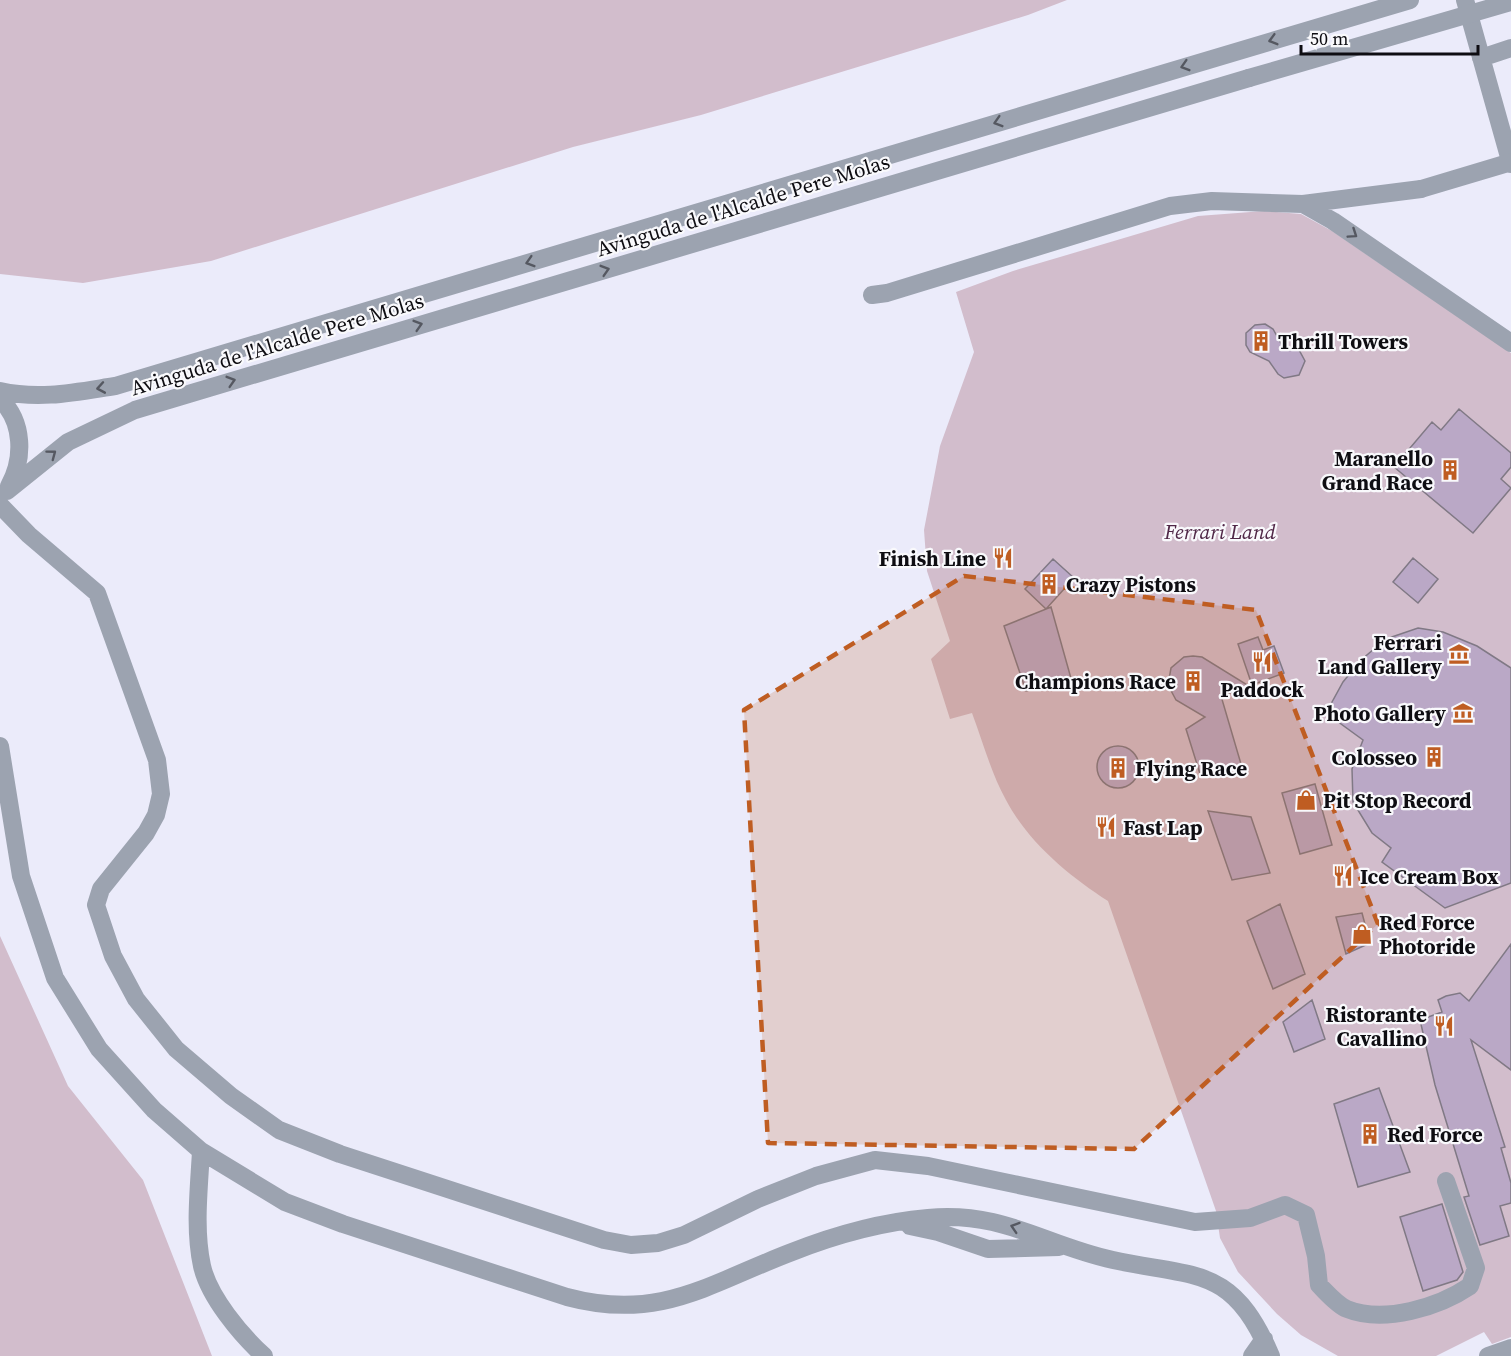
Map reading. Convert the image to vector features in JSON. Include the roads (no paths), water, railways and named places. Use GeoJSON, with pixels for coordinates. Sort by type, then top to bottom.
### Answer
{"type":"FeatureCollection","features":[{"type":"Feature","properties":{"kind":"street","name":"Avinguda de l'Alcalde Pere Molas"},"geometry":{"type":"LineString","coordinates":[[0,392],[23,396],[56,396],[115,386],[1410,0]]}},
{"type":"Feature","properties":{"kind":"street"},"geometry":{"type":"LineString","coordinates":[[872,295],[887,293],[1170,206],[1212,201],[1303,204],[1421,189],[1511,163],[1505,116],[1481,58],[1464,0]]}},
{"type":"Feature","properties":{"kind":"street","name":"Avinguda de l'Alcalde Pere Molas"},"geometry":{"type":"LineString","coordinates":[[2,498],[68,442],[135,410],[1511,2]]}},
{"type":"Feature","properties":{"kind":"street"},"geometry":{"type":"LineString","coordinates":[[1481,58],[1511,48]]}},
{"type":"Feature","properties":{"kind":"street"},"geometry":{"type":"LineString","coordinates":[[1303,204],[1333,221],[1511,343]]}},
{"type":"Feature","properties":{"kind":"street"},"geometry":{"type":"LineString","coordinates":[[0,399],[13,418],[19,436],[20,456],[16,474],[2,498],[29,535],[97,593],[157,760],[161,794],[156,815],[146,833],[101,889],[96,905],[113,956],[136,999],[176,1049],[231,1096],[279,1130],[340,1154],[604,1240],[631,1245],[658,1243],[684,1235],[758,1199],[816,1176],[875,1160],[928,1166],[1195,1222],[1250,1218],[1285,1205],[1306,1215],[1316,1256],[1319,1285],[1346,1309],[1372,1315],[1428,1308],[1470,1286],[1476,1268],[1446,1181]]}},
{"type":"Feature","properties":{"kind":"street"},"geometry":{"type":"LineString","coordinates":[[0,746],[9,856],[21,876],[55,978],[99,1049],[128,1084],[201,1151],[234,1173],[295,1206],[343,1224],[594,1304],[634,1305],[695,1294],[816,1243],[884,1225],[928,1218],[988,1219],[1112,1260],[1201,1277],[1240,1300],[1264,1339],[1271,1356]]}},
{"type":"Feature","properties":{"kind":"street"},"geometry":{"type":"LineString","coordinates":[[201,1151],[197,1212],[202,1268],[223,1310],[264,1356]]}},
{"type":"Feature","properties":{"kind":"street"},"geometry":{"type":"LineString","coordinates":[[884,1225],[920,1227],[988,1249],[1070,1248]]}},
{"type":"Feature","properties":{"kind":"street"},"geometry":{"type":"LineString","coordinates":[[1252,1356],[1264,1339]]}},
{"type":"Feature","properties":{"kind":"street"},"geometry":{"type":"LineString","coordinates":[[1488,1356],[1511,1348]]}},
{"type":"Feature","properties":{"kind":"place","name":"Thrill Towers"},"geometry":{"type":"Point","coordinates":[1261,341]}},
{"type":"Feature","properties":{"kind":"place","name":"Maranello Grand Race"},"geometry":{"type":"Point","coordinates":[1450,470]}},
{"type":"Feature","properties":{"kind":"place","name":"Finish Line"},"geometry":{"type":"Point","coordinates":[1003,558]}},
{"type":"Feature","properties":{"kind":"place","name":"Crazy Pistons"},"geometry":{"type":"Point","coordinates":[1049,584]}},
{"type":"Feature","properties":{"kind":"place","name":"Ferrari Land Gallery"},"geometry":{"type":"Point","coordinates":[1459,654]}},
{"type":"Feature","properties":{"kind":"place","name":"Paddock"},"geometry":{"type":"Point","coordinates":[1262,662]}},
{"type":"Feature","properties":{"kind":"place","name":"Champions Race"},"geometry":{"type":"Point","coordinates":[1193,681]}},
{"type":"Feature","properties":{"kind":"place","name":"Photo Gallery"},"geometry":{"type":"Point","coordinates":[1463,713]}},
{"type":"Feature","properties":{"kind":"place","name":"Colosseo"},"geometry":{"type":"Point","coordinates":[1434,757]}},
{"type":"Feature","properties":{"kind":"place","name":"Flying Race"},"geometry":{"type":"Point","coordinates":[1118,768]}},
{"type":"Feature","properties":{"kind":"place","name":"Pit Stop Record"},"geometry":{"type":"Point","coordinates":[1306,800]}},
{"type":"Feature","properties":{"kind":"place","name":"Fast Lap"},"geometry":{"type":"Point","coordinates":[1106,827]}},
{"type":"Feature","properties":{"kind":"place","name":"Ice Cream Box"},"geometry":{"type":"Point","coordinates":[1343,876]}},
{"type":"Feature","properties":{"kind":"place","name":"Red Force Photoride"},"geometry":{"type":"Point","coordinates":[1362,934]}},
{"type":"Feature","properties":{"kind":"place","name":"Ristorante Cavallino"},"geometry":{"type":"Point","coordinates":[1444,1026]}},
{"type":"Feature","properties":{"kind":"place","name":"Red Force"},"geometry":{"type":"Point","coordinates":[1370,1134]}},
{"type":"Feature","properties":{"kind":"park label","name":"Ferrari Land"},"geometry":{"type":"Point","coordinates":[1220,531]}}]}
